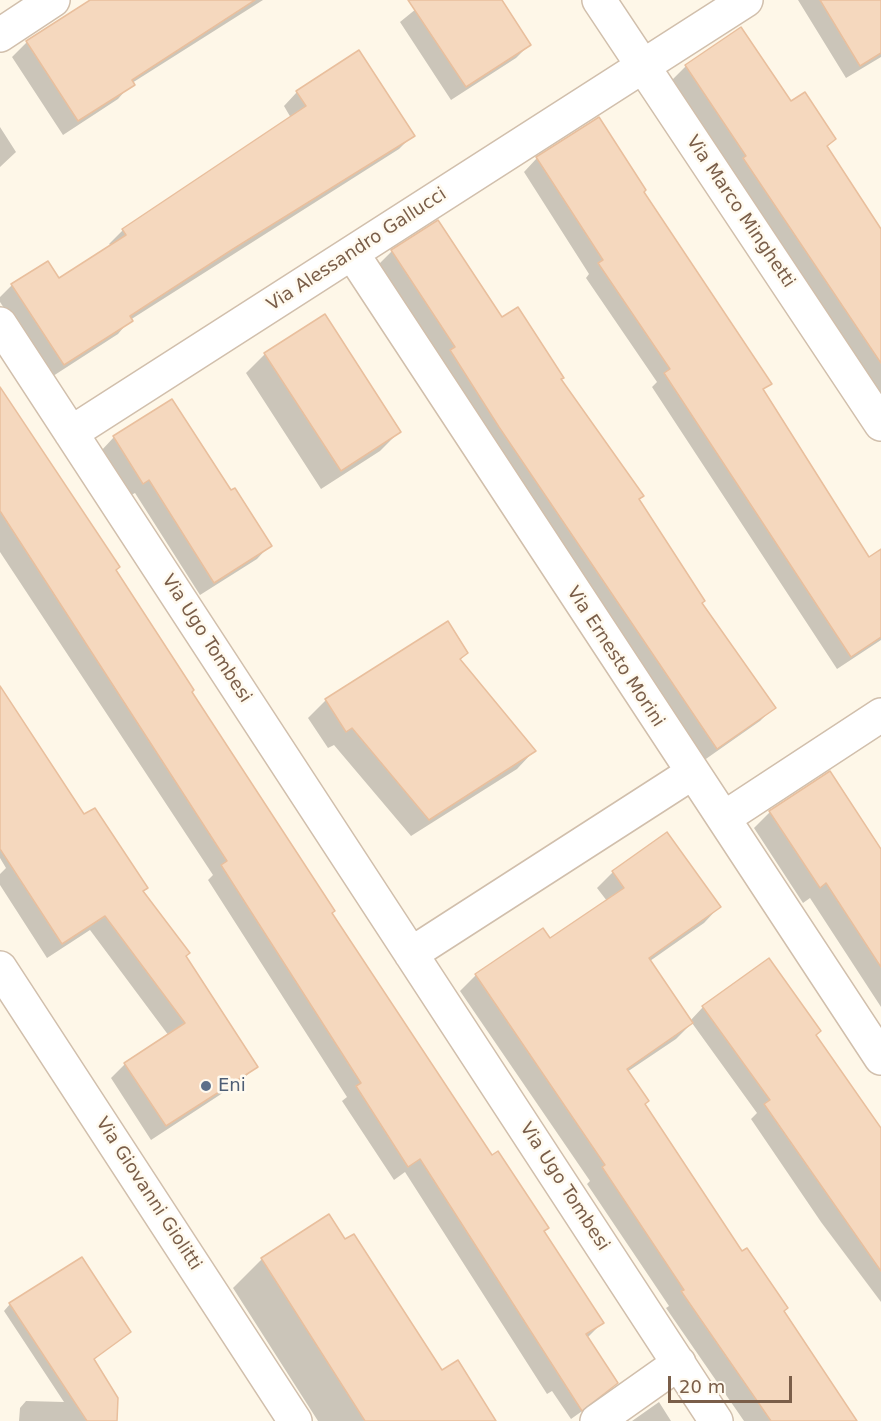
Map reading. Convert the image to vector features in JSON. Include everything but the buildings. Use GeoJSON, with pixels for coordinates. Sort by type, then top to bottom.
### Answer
{"type":"FeatureCollection","features":[{"type":"Feature","properties":{"kind":"street"},"geometry":{"type":"LineString","coordinates":[[0,35],[53,0]]}},
{"type":"Feature","properties":{"kind":"street","name":"Via Marco Minghetti"},"geometry":{"type":"LineString","coordinates":[[599,0],[881,424]]}},
{"type":"Feature","properties":{"kind":"street","name":"Via Alessandro Gallucci"},"geometry":{"type":"LineString","coordinates":[[71,433],[746,0]]}},
{"type":"Feature","properties":{"kind":"street","name":"Via Ernesto Morini"},"geometry":{"type":"LineString","coordinates":[[352,253],[881,1058]]}},
{"type":"Feature","properties":{"kind":"street","name":"Via Ugo Tombesi"},"geometry":{"type":"LineString","coordinates":[[0,324],[716,1421]]}},
{"type":"Feature","properties":{"kind":"street"},"geometry":{"type":"LineString","coordinates":[[724,818],[881,715]]}},
{"type":"Feature","properties":{"kind":"street"},"geometry":{"type":"LineString","coordinates":[[411,954],[692,773]]}},
{"type":"Feature","properties":{"kind":"street","name":"Via Giovanni Giolitti"},"geometry":{"type":"LineString","coordinates":[[0,968],[295,1421]]}},
{"type":"Feature","properties":{"kind":"street"},"geometry":{"type":"LineString","coordinates":[[597,1421],[679,1364]]}},
{"type":"Feature","properties":{"kind":"place","name":"Eni"},"geometry":{"type":"Point","coordinates":[206,1086]}}]}
